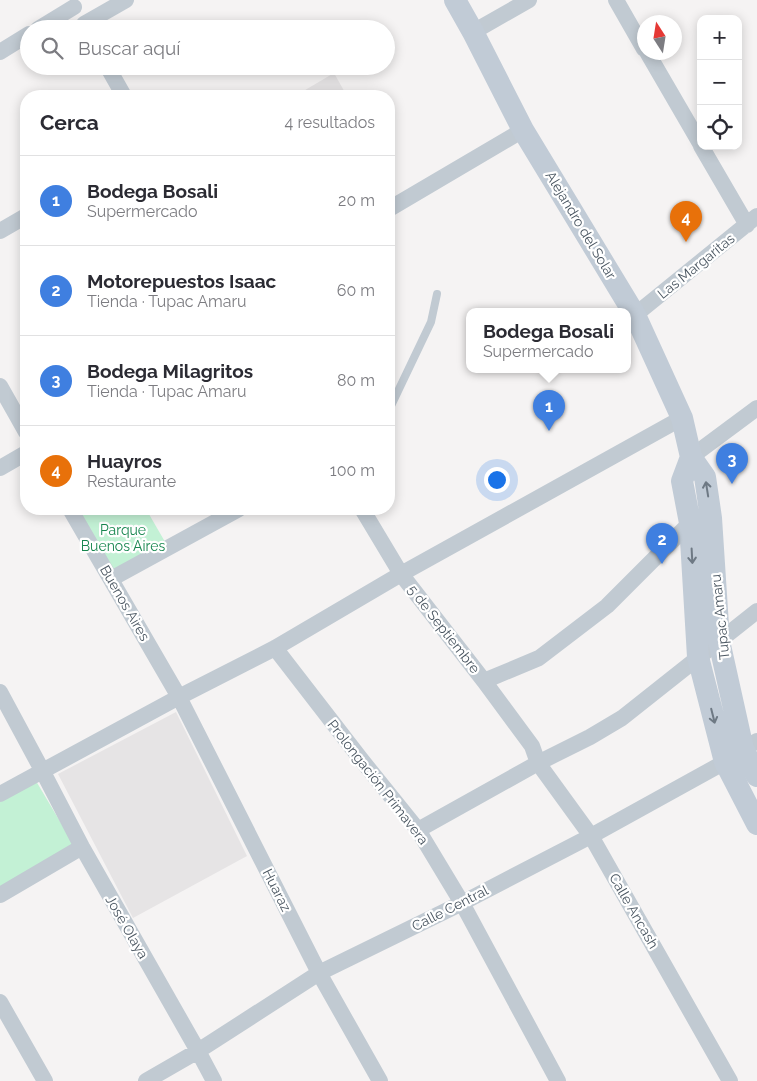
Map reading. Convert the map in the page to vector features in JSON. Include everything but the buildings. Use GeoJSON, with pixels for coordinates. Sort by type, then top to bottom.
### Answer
{"type":"FeatureCollection","features":[{"type":"Feature","properties":{"kind":"street"},"geometry":{"type":"LineString","coordinates":[[94,20],[126,0]]}},
{"type":"Feature","properties":{"kind":"street","name":"Alejandro del Solar"},"geometry":{"type":"LineString","coordinates":[[455,0],[524,130],[631,308]]}},
{"type":"Feature","properties":{"kind":"street"},"geometry":{"type":"LineString","coordinates":[[473,32],[529,0]]}},
{"type":"Feature","properties":{"kind":"street"},"geometry":{"type":"LineString","coordinates":[[616,0],[637,36]]}},
{"type":"Feature","properties":{"kind":"street"},"geometry":{"type":"LineString","coordinates":[[50,20],[71,4],[81,20]]}},
{"type":"Feature","properties":{"kind":"street"},"geometry":{"type":"LineString","coordinates":[[0,52],[20,40]]}},
{"type":"Feature","properties":{"kind":"street"},"geometry":{"type":"LineString","coordinates":[[652,60],[697,139]]}},
{"type":"Feature","properties":{"kind":"street"},"geometry":{"type":"LineString","coordinates":[[112,75],[121,90]]}},
{"type":"Feature","properties":{"kind":"street"},"geometry":{"type":"LineString","coordinates":[[395,205],[524,130]]}},
{"type":"Feature","properties":{"kind":"street"},"geometry":{"type":"LineString","coordinates":[[704,150],[752,220]]}},
{"type":"Feature","properties":{"kind":"street"},"geometry":{"type":"LineString","coordinates":[[0,230],[20,219]]}},
{"type":"Feature","properties":{"kind":"street","name":"Las Margaritas"},"geometry":{"type":"LineString","coordinates":[[635,315],[752,220]]}},
{"type":"Feature","properties":{"kind":"street","name":"Alejandro del Solar"},"geometry":{"type":"LineString","coordinates":[[631,308],[682,418],[691,457]]}},
{"type":"Feature","properties":{"kind":"street"},"geometry":{"type":"LineString","coordinates":[[0,386],[20,421]]}},
{"type":"Feature","properties":{"kind":"street"},"geometry":{"type":"LineString","coordinates":[[757,408],[691,457],[682,482],[690,523],[698,657],[725,762],[757,824]]}},
{"type":"Feature","properties":{"kind":"street"},"geometry":{"type":"LineString","coordinates":[[0,794],[275,648],[401,574],[682,418]]}},
{"type":"Feature","properties":{"kind":"street"},"geometry":{"type":"LineString","coordinates":[[0,468],[20,457]]}},
{"type":"Feature","properties":{"kind":"street","name":"Tupac Amaru"},"geometry":{"type":"LineString","coordinates":[[691,457],[705,477],[710,510],[720,640],[757,776]]}},
{"type":"Feature","properties":{"kind":"street","name":"Buenos Aires"},"geometry":{"type":"LineString","coordinates":[[74,515],[179,698]]}},
{"type":"Feature","properties":{"kind":"street"},"geometry":{"type":"LineString","coordinates":[[111,579],[227,515]]}},
{"type":"Feature","properties":{"kind":"street","name":"5 de Septiembre"},"geometry":{"type":"LineString","coordinates":[[366,515],[401,574],[532,746]]}},
{"type":"Feature","properties":{"kind":"street"},"geometry":{"type":"LineString","coordinates":[[484,681],[540,658],[607,606],[690,523]]}},
{"type":"Feature","properties":{"kind":"street"},"geometry":{"type":"LineString","coordinates":[[418,830],[622,718],[757,611]]}},
{"type":"Feature","properties":{"kind":"street","name":"Prolongación Primavera"},"geometry":{"type":"LineString","coordinates":[[275,648],[418,830],[462,903],[558,1081]]}},
{"type":"Feature","properties":{"kind":"street","name":"José Olaya"},"geometry":{"type":"LineString","coordinates":[[0,692],[82,847],[214,1081]]}},
{"type":"Feature","properties":{"kind":"street","name":"Huaraz"},"geometry":{"type":"LineString","coordinates":[[179,698],[319,973],[380,1081]]}},
{"type":"Feature","properties":{"kind":"street","name":"Calle Central"},"geometry":{"type":"LineString","coordinates":[[146,1081],[198,1051],[319,973],[462,903],[591,836],[725,762],[750,745]]}},
{"type":"Feature","properties":{"kind":"street","name":"Calle Ancash"},"geometry":{"type":"LineString","coordinates":[[532,746],[538,763],[591,836],[730,1081]]}},
{"type":"Feature","properties":{"kind":"street"},"geometry":{"type":"LineString","coordinates":[[0,895],[82,847]]}},
{"type":"Feature","properties":{"kind":"street"},"geometry":{"type":"LineString","coordinates":[[0,1002],[45,1081]]}},
{"type":"Feature","properties":{"kind":"lane"},"geometry":{"type":"LineString","coordinates":[[395,397],[431,322],[437,294]]}},
{"type":"Feature","properties":{"kind":"shaded area"},"geometry":{"type":"Polygon","coordinates":[[[331,75],[335,75],[344,90],[305,90],[331,75]]]}},
{"type":"Feature","properties":{"kind":"shaded area"},"geometry":{"type":"Polygon","coordinates":[[[176,712],[247,856],[133,918],[58,774],[176,712]]]}},
{"type":"Feature","properties":{"kind":"green space","name":"Parque Buenos Aires"},"geometry":{"type":"Polygon","coordinates":[[[74,515],[149,515],[168,547],[111,579],[74,515]]]}},
{"type":"Feature","properties":{"kind":"green space"},"geometry":{"type":"Polygon","coordinates":[[[36,781],[74,845],[0,887],[0,802],[36,781]]]}},
{"type":"Feature","properties":{"kind":"place","name":"Huayros"},"geometry":{"type":"Point","coordinates":[686,242]}},
{"type":"Feature","properties":{"kind":"place","name":"Bodega Bosali"},"geometry":{"type":"Point","coordinates":[549,431]}},
{"type":"Feature","properties":{"kind":"place","name":"Bodega Milagritos"},"geometry":{"type":"Point","coordinates":[732,484]}},
{"type":"Feature","properties":{"kind":"place","name":"Motorepuestos Isaac"},"geometry":{"type":"Point","coordinates":[662,564]}}]}
